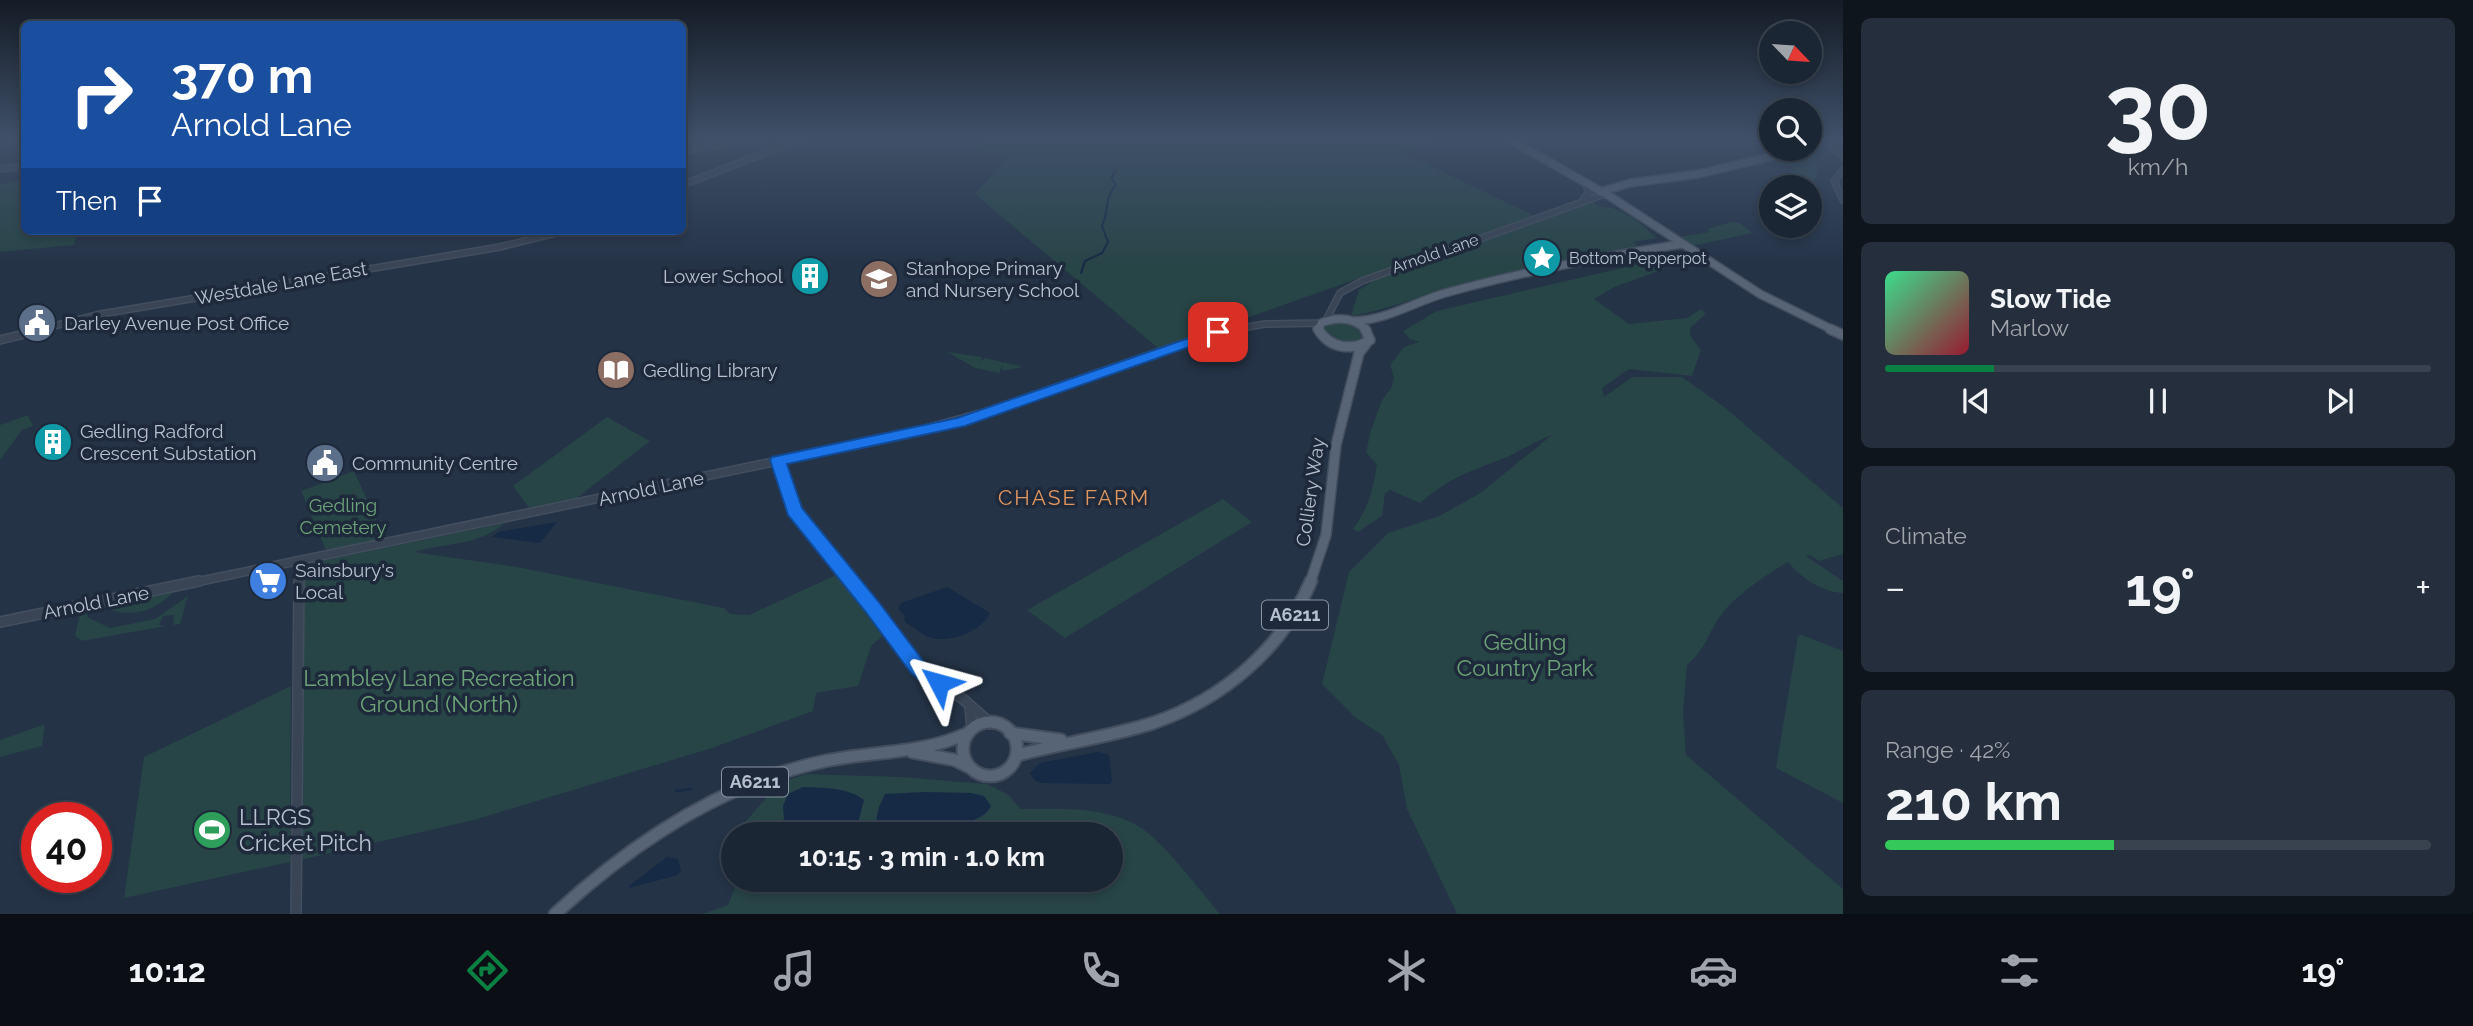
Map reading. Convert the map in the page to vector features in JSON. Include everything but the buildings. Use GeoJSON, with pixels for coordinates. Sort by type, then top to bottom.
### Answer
{"type":"FeatureCollection","features":[{"type":"Feature","properties":{"kind":"main road"},"geometry":{"type":"LineString","coordinates":[[1577,181],[1602,193],[1623,184],[1648,181]]}},
{"type":"Feature","properties":{"kind":"main road"},"geometry":{"type":"LineString","coordinates":[[1581,181],[1770,299],[1843,335]]}},
{"type":"Feature","properties":{"kind":"main road"},"geometry":{"type":"LineString","coordinates":[[1348,320],[1368,330],[1381,317],[1441,293],[1677,242]]}},
{"type":"Feature","properties":{"kind":"main road"},"geometry":{"type":"LineString","coordinates":[[1357,364],[1353,353],[1343,346],[1329,342],[1319,332],[1323,321],[1381,317]]}},
{"type":"Feature","properties":{"kind":"main road","name":"Colliery Way"},"geometry":{"type":"LineString","coordinates":[[1018,755],[1113,735],[1195,705],[1250,669],[1279,638],[1307,593],[1319,564],[1327,532],[1336,443],[1361,349],[1371,337],[1368,330]]}},
{"type":"Feature","properties":{"kind":"main road"},"geometry":{"type":"LineString","coordinates":[[1343,346],[1366,344]]}},
{"type":"Feature","properties":{"kind":"main road"},"geometry":{"type":"LineString","coordinates":[[991,724],[1010,733],[1018,745],[1018,755],[1013,764],[1002,772],[985,774],[973,769],[962,754],[962,742],[969,732],[991,724]]}},
{"type":"Feature","properties":{"kind":"main road","name":"A6211"},"geometry":{"type":"LineString","coordinates":[[555,914],[629,851],[713,800],[803,766],[857,755],[906,751],[948,743],[969,732]]}},
{"type":"Feature","properties":{"kind":"main road","name":"Colliery Way"},"geometry":{"type":"LineString","coordinates":[[1010,733],[1077,741]]}},
{"type":"Feature","properties":{"kind":"main road","name":"A6211"},"geometry":{"type":"LineString","coordinates":[[906,751],[956,760],[973,769]]}},
{"type":"Feature","properties":{"kind":"street"},"geometry":{"type":"LineString","coordinates":[[1834,181],[1843,200]]}},
{"type":"Feature","properties":{"kind":"street"},"geometry":{"type":"LineString","coordinates":[[1584,198],[1589,193],[1587,187]]}},
{"type":"Feature","properties":{"kind":"street","name":"Arnold Lane"},"geometry":{"type":"LineString","coordinates":[[1548,213],[1602,193]]}},
{"type":"Feature","properties":{"kind":"street","name":"Arnold Lane"},"geometry":{"type":"LineString","coordinates":[[0,622],[960,422],[1208,335],[1256,323],[1323,321],[1340,293],[1362,281],[1602,193]]}},
{"type":"Feature","properties":{"kind":"street","name":"Westdale Lane East"},"geometry":{"type":"LineString","coordinates":[[0,340],[101,314],[500,247],[548,235]]}},
{"type":"Feature","properties":{"kind":"street"},"geometry":{"type":"LineString","coordinates":[[1332,307],[1348,320]]}},
{"type":"Feature","properties":{"kind":"street","name":"Arnold Lane"},"geometry":{"type":"LineString","coordinates":[[1292,321],[1319,332]]}},
{"type":"Feature","properties":{"kind":"street"},"geometry":{"type":"LineString","coordinates":[[778,460],[791,505],[918,668],[991,724]]}},
{"type":"Feature","properties":{"kind":"street"},"geometry":{"type":"LineString","coordinates":[[296,914],[299,561]]}},
{"type":"Feature","properties":{"kind":"street"},"geometry":{"type":"LineString","coordinates":[[969,732],[970,706]]}},
{"type":"Feature","properties":{"kind":"green space"},"geometry":{"type":"Polygon","coordinates":[[[21,181],[21,235],[77,235],[74,245],[0,252],[0,184],[21,181]]]}},
{"type":"Feature","properties":{"kind":"green space"},"geometry":{"type":"Polygon","coordinates":[[[987,181],[1461,181],[1535,216],[1159,349],[975,194],[987,181]]]}},
{"type":"Feature","properties":{"kind":"green space"},"geometry":{"type":"Polygon","coordinates":[[[1591,201],[1600,207],[1615,209],[1630,216],[1656,238],[1633,242],[1637,246],[1449,289],[1351,316],[1359,290],[1384,274],[1591,201]]]}},
{"type":"Feature","properties":{"kind":"green space"},"geometry":{"type":"Polygon","coordinates":[[[1732,222],[1740,223],[1752,233],[1692,246],[1678,237],[1710,232],[1707,229],[1732,222]]]}},
{"type":"Feature","properties":{"kind":"green space","name":"Gedling Country Park"},"geometry":{"type":"Polygon","coordinates":[[[1652,261],[1665,269],[1614,287],[1594,299],[1629,324],[1687,318],[1701,309],[1706,314],[1690,328],[1691,337],[1701,350],[1692,376],[1629,369],[1602,388],[1604,397],[1632,377],[1682,377],[1723,406],[1843,508],[1843,554],[1819,561],[1810,555],[1806,556],[1843,581],[1843,593],[1812,583],[1788,562],[1752,586],[1721,615],[1703,647],[1687,665],[1683,712],[1686,755],[1843,889],[1843,914],[1457,914],[1407,809],[1399,765],[1382,735],[1356,718],[1322,684],[1349,572],[1388,533],[1439,516],[1479,494],[1552,435],[1459,476],[1420,503],[1390,490],[1385,493],[1382,516],[1358,532],[1353,529],[1369,499],[1377,465],[1366,452],[1382,400],[1391,388],[1394,377],[1390,365],[1404,347],[1419,342],[1410,339],[1403,331],[1437,311],[1652,261]]]}},
{"type":"Feature","properties":{"kind":"green space"},"geometry":{"type":"Polygon","coordinates":[[[1347,321],[1365,330],[1365,341],[1338,343],[1322,332],[1324,324],[1347,321]]]}},
{"type":"Feature","properties":{"kind":"green space"},"geometry":{"type":"Polygon","coordinates":[[[947,352],[982,357],[980,362],[985,358],[1023,367],[1002,371],[1003,364],[999,373],[975,368],[947,352]]]}},
{"type":"Feature","properties":{"kind":"green space"},"geometry":{"type":"Polygon","coordinates":[[[28,415],[33,426],[22,430],[0,460],[0,425],[28,415]]]}},
{"type":"Feature","properties":{"kind":"green space"},"geometry":{"type":"Polygon","coordinates":[[[607,417],[650,441],[577,498],[529,508],[513,486],[607,417]]]}},
{"type":"Feature","properties":{"kind":"green space","name":"Gedling Cemetery"},"geometry":{"type":"Polygon","coordinates":[[[354,471],[385,539],[326,550],[301,491],[354,471]]]}},
{"type":"Feature","properties":{"kind":"green space"},"geometry":{"type":"Polygon","coordinates":[[[1223,499],[1252,522],[1065,638],[1027,610],[1223,499]]]}},
{"type":"Feature","properties":{"kind":"green space","name":"Lambley Lane Recreation Ground (North)"},"geometry":{"type":"Polygon","coordinates":[[[505,523],[472,540],[414,552],[517,567],[724,608],[730,614],[749,615],[838,574],[867,607],[885,634],[871,646],[858,686],[816,693],[813,711],[712,748],[474,820],[300,860],[304,678],[303,570],[311,563],[505,523]]]}},
{"type":"Feature","properties":{"kind":"green space"},"geometry":{"type":"Polygon","coordinates":[[[175,591],[159,604],[132,613],[103,607],[107,604],[175,591]]]}},
{"type":"Feature","properties":{"kind":"green space"},"geometry":{"type":"Polygon","coordinates":[[[188,596],[180,624],[173,625],[174,615],[163,616],[159,625],[166,626],[82,641],[75,636],[79,617],[89,608],[87,617],[110,628],[155,619],[188,596]]]}},
{"type":"Feature","properties":{"kind":"green space"},"geometry":{"type":"Polygon","coordinates":[[[1802,635],[1843,651],[1843,803],[1776,768],[1798,636],[1802,635]]]}},
{"type":"Feature","properties":{"kind":"green space"},"geometry":{"type":"Polygon","coordinates":[[[291,686],[290,862],[124,898],[144,757],[291,686]]]}},
{"type":"Feature","properties":{"kind":"green space"},"geometry":{"type":"Polygon","coordinates":[[[45,724],[42,746],[0,757],[0,740],[45,724]]]}},
{"type":"Feature","properties":{"kind":"green space"},"geometry":{"type":"Polygon","coordinates":[[[806,774],[901,777],[987,784],[1009,795],[1020,809],[1080,810],[1110,815],[1138,826],[1158,842],[1220,914],[702,914],[728,905],[733,892],[1123,892],[1123,822],[745,822],[779,783],[806,774]]]}},
{"type":"Feature","properties":{"kind":"water"},"geometry":{"type":"Polygon","coordinates":[[[557,522],[540,543],[492,537],[498,532],[557,522]]]}},
{"type":"Feature","properties":{"kind":"water"},"geometry":{"type":"Polygon","coordinates":[[[947,587],[990,613],[986,620],[964,635],[946,639],[929,637],[905,622],[904,615],[898,609],[901,603],[947,587]]]}},
{"type":"Feature","properties":{"kind":"water"},"geometry":{"type":"Polygon","coordinates":[[[1098,752],[1109,755],[1112,781],[1110,784],[1042,783],[1035,781],[1030,773],[1040,763],[1098,752]]]}},
{"type":"Feature","properties":{"kind":"water"},"geometry":{"type":"Polygon","coordinates":[[[803,787],[827,788],[843,790],[864,800],[858,822],[782,822],[783,806],[788,794],[803,787]]]}},
{"type":"Feature","properties":{"kind":"water"},"geometry":{"type":"Polygon","coordinates":[[[971,793],[984,796],[991,806],[981,817],[967,822],[876,822],[885,794],[971,793]]]}},
{"type":"Feature","properties":{"kind":"water"},"geometry":{"type":"Polygon","coordinates":[[[667,857],[678,859],[681,871],[678,875],[629,888],[629,886],[667,857]]]}},
{"type":"Feature","properties":{"kind":"waterway"},"geometry":{"type":"LineString","coordinates":[[1081,273],[1085,261],[1102,253],[1108,242],[1102,226],[1108,200],[1116,185],[1113,181]]}},
{"type":"Feature","properties":{"kind":"waterway"},"geometry":{"type":"LineString","coordinates":[[676,791],[691,789]]}},
{"type":"Feature","properties":{"kind":"place","name":"Bottom Pepperpot"},"geometry":{"type":"Point","coordinates":[1542,258]}},
{"type":"Feature","properties":{"kind":"place","name":"Lower School"},"geometry":{"type":"Point","coordinates":[810,276]}},
{"type":"Feature","properties":{"kind":"place","name":"Stanhope Primary and Nursery School"},"geometry":{"type":"Point","coordinates":[879,279]}},
{"type":"Feature","properties":{"kind":"place","name":"Darley Avenue Post Office"},"geometry":{"type":"Point","coordinates":[37,323]}},
{"type":"Feature","properties":{"kind":"place","name":"Gedling Library"},"geometry":{"type":"Point","coordinates":[616,370]}},
{"type":"Feature","properties":{"kind":"place","name":"Gedling Radford Crescent Substation"},"geometry":{"type":"Point","coordinates":[53,442]}},
{"type":"Feature","properties":{"kind":"place","name":"Community Centre"},"geometry":{"type":"Point","coordinates":[325,463]}},
{"type":"Feature","properties":{"kind":"place","name":"Sainsbury's Local"},"geometry":{"type":"Point","coordinates":[268,581]}},
{"type":"Feature","properties":{"kind":"place","name":"LLRGS Cricket Pitch"},"geometry":{"type":"Point","coordinates":[212,830]}},
{"type":"Feature","properties":{"kind":"district","name":"CHASE FARM"},"geometry":{"type":"Point","coordinates":[1074,498]}},
{"type":"Feature","properties":{"kind":"route"},"geometry":{"type":"LineString","coordinates":[[939,683],[918,668],[872,606],[806,527],[791,505],[778,460],[960,422],[1218,332]]}}]}
